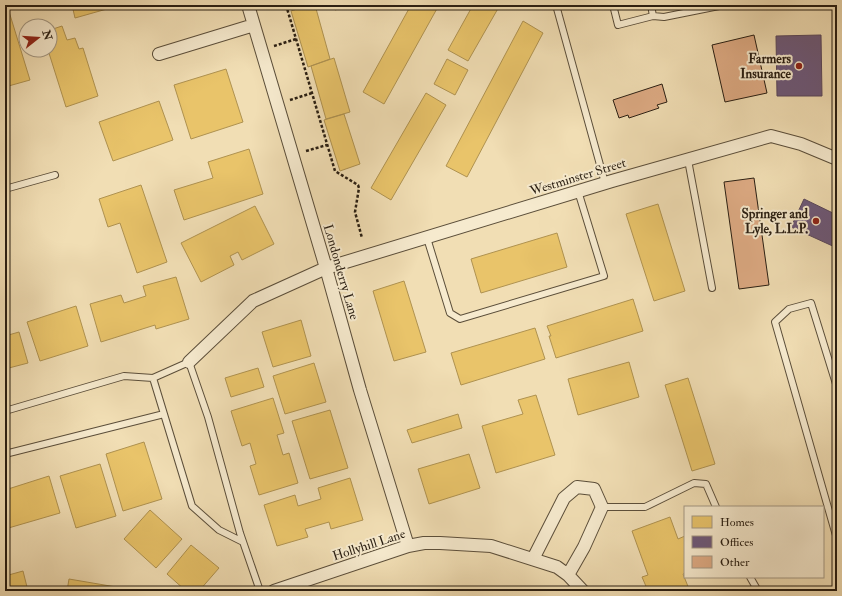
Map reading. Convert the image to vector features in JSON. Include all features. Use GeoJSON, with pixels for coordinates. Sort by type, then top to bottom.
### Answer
{"type":"FeatureCollection","features":[{"type":"Feature","properties":{"kind":"street","name":"Londonderry Lane"},"geometry":{"type":"LineString","coordinates":[[251,6],[254,25],[326,268],[360,390],[408,546]]}},
{"type":"Feature","properties":{"kind":"street"},"geometry":{"type":"LineString","coordinates":[[158,54],[254,25]]}},
{"type":"Feature","properties":{"kind":"street","name":"Westminster Street"},"geometry":{"type":"LineString","coordinates":[[189,362],[254,301],[326,268],[605,183],[771,136],[801,144],[837,158]]}},
{"type":"Feature","properties":{"kind":"street"},"geometry":{"type":"LineString","coordinates":[[533,559],[564,498],[577,487],[594,489],[602,507],[584,547],[568,576]]}},
{"type":"Feature","properties":{"kind":"street","name":"Hollyhill Lane"},"geometry":{"type":"LineString","coordinates":[[274,591],[408,546],[424,543],[491,546],[558,567],[583,591]]}},
{"type":"Feature","properties":{"kind":"lane"},"geometry":{"type":"LineString","coordinates":[[556,5],[605,183]]}},
{"type":"Feature","properties":{"kind":"lane"},"geometry":{"type":"LineString","coordinates":[[613,5],[618,25],[653,16],[664,18],[724,5]]}},
{"type":"Feature","properties":{"kind":"lane"},"geometry":{"type":"LineString","coordinates":[[651,5],[653,16]]}},
{"type":"Feature","properties":{"kind":"lane"},"geometry":{"type":"LineString","coordinates":[[688,160],[712,288]]}},
{"type":"Feature","properties":{"kind":"lane"},"geometry":{"type":"LineString","coordinates":[[5,189],[55,175]]}},
{"type":"Feature","properties":{"kind":"lane"},"geometry":{"type":"LineString","coordinates":[[427,238],[450,313],[460,319],[604,276],[578,192]]}},
{"type":"Feature","properties":{"kind":"lane"},"geometry":{"type":"LineString","coordinates":[[837,388],[811,303],[789,309],[774,322],[837,539]]}},
{"type":"Feature","properties":{"kind":"lane"},"geometry":{"type":"LineString","coordinates":[[5,411],[124,376],[153,378],[189,362],[208,417],[244,542],[260,591]]}},
{"type":"Feature","properties":{"kind":"lane"},"geometry":{"type":"LineString","coordinates":[[153,378],[192,506],[219,530],[244,542]]}},
{"type":"Feature","properties":{"kind":"lane"},"geometry":{"type":"LineString","coordinates":[[5,454],[164,414]]}},
{"type":"Feature","properties":{"kind":"lane"},"geometry":{"type":"LineString","coordinates":[[602,507],[645,506],[694,483],[706,484],[716,506]]}},
{"type":"Feature","properties":{"kind":"lane"},"geometry":{"type":"LineString","coordinates":[[751,578],[758,591]]}},
{"type":"Feature","properties":{"kind":"path"},"geometry":{"type":"LineString","coordinates":[[286,5],[335,171],[358,185],[359,188],[355,212],[362,238]]}},
{"type":"Feature","properties":{"kind":"path"},"geometry":{"type":"LineString","coordinates":[[274,46],[296,39]]}},
{"type":"Feature","properties":{"kind":"path"},"geometry":{"type":"LineString","coordinates":[[290,100],[312,92]]}},
{"type":"Feature","properties":{"kind":"path"},"geometry":{"type":"LineString","coordinates":[[306,151],[327,145]]}},
{"type":"Feature","properties":{"kind":"building: Homes"},"geometry":{"type":"Polygon","coordinates":[[[5,5],[7,5],[18,41],[18,58],[23,58],[30,80],[5,87],[5,5]]]}},
{"type":"Feature","properties":{"kind":"building: Homes"},"geometry":{"type":"Polygon","coordinates":[[[72,5],[121,5],[75,18],[72,5]]]}},
{"type":"Feature","properties":{"kind":"building: Homes"},"geometry":{"type":"Polygon","coordinates":[[[309,5],[315,5],[330,59],[308,67],[291,11],[309,5]]]}},
{"type":"Feature","properties":{"kind":"building: Homes"},"geometry":{"type":"Polygon","coordinates":[[[334,5],[352,5],[335,10],[334,5]]]}},
{"type":"Feature","properties":{"kind":"building: Homes"},"geometry":{"type":"Polygon","coordinates":[[[411,5],[439,5],[384,104],[363,92],[411,5]]]}},
{"type":"Feature","properties":{"kind":"building: Homes"},"geometry":{"type":"Polygon","coordinates":[[[473,5],[500,5],[468,61],[448,50],[473,5]]]}},
{"type":"Feature","properties":{"kind":"building: Homes"},"geometry":{"type":"Polygon","coordinates":[[[523,21],[543,33],[467,177],[446,166],[523,21]]]}},
{"type":"Feature","properties":{"kind":"building: Homes"},"geometry":{"type":"Polygon","coordinates":[[[62,26],[67,40],[75,38],[79,49],[83,48],[98,96],[66,107],[51,58],[58,58],[58,27],[62,26]]]}},
{"type":"Feature","properties":{"kind":"building: Homes"},"geometry":{"type":"Polygon","coordinates":[[[334,58],[350,112],[326,119],[311,66],[334,58]]]}},
{"type":"Feature","properties":{"kind":"building: Homes"},"geometry":{"type":"Polygon","coordinates":[[[447,59],[468,70],[455,95],[434,84],[447,59]]]}},
{"type":"Feature","properties":{"kind":"building: Homes"},"geometry":{"type":"Polygon","coordinates":[[[226,69],[243,122],[191,139],[174,85],[226,69]]]}},
{"type":"Feature","properties":{"kind":"building: Homes"},"geometry":{"type":"Polygon","coordinates":[[[426,93],[446,105],[391,200],[371,188],[426,93]]]}},
{"type":"Feature","properties":{"kind":"building: Homes"},"geometry":{"type":"Polygon","coordinates":[[[159,101],[173,140],[113,161],[99,122],[159,101]]]}},
{"type":"Feature","properties":{"kind":"building: Homes"},"geometry":{"type":"Polygon","coordinates":[[[344,114],[360,164],[340,171],[324,120],[344,114]]]}},
{"type":"Feature","properties":{"kind":"building: Homes"},"geometry":{"type":"Polygon","coordinates":[[[249,149],[263,194],[184,220],[174,190],[213,178],[208,162],[249,149]]]}},
{"type":"Feature","properties":{"kind":"building: Homes"},"geometry":{"type":"Polygon","coordinates":[[[141,185],[167,262],[137,273],[120,223],[108,227],[99,199],[141,185]]]}},
{"type":"Feature","properties":{"kind":"building: Homes"},"geometry":{"type":"Polygon","coordinates":[[[658,204],[685,291],[654,301],[626,214],[658,204]]]}},
{"type":"Feature","properties":{"kind":"building: Homes"},"geometry":{"type":"Polygon","coordinates":[[[255,206],[274,244],[242,260],[238,252],[230,256],[234,265],[201,282],[181,243],[255,206]]]}},
{"type":"Feature","properties":{"kind":"building: Homes"},"geometry":{"type":"Polygon","coordinates":[[[557,233],[567,267],[481,293],[471,259],[557,233]]]}},
{"type":"Feature","properties":{"kind":"building: Homes"},"geometry":{"type":"Polygon","coordinates":[[[176,277],[189,319],[156,329],[155,325],[101,342],[90,304],[121,295],[124,303],[146,296],[143,286],[176,277]]]}},
{"type":"Feature","properties":{"kind":"building: Homes"},"geometry":{"type":"Polygon","coordinates":[[[404,281],[426,352],[394,361],[373,291],[404,281]]]}},
{"type":"Feature","properties":{"kind":"building: Homes"},"geometry":{"type":"Polygon","coordinates":[[[633,299],[643,331],[556,358],[547,326],[633,299]]]}},
{"type":"Feature","properties":{"kind":"building: Homes"},"geometry":{"type":"Polygon","coordinates":[[[76,306],[88,346],[40,361],[27,322],[76,306]]]}},
{"type":"Feature","properties":{"kind":"building: Homes"},"geometry":{"type":"Polygon","coordinates":[[[301,320],[311,356],[273,367],[262,332],[301,320]]]}},
{"type":"Feature","properties":{"kind":"building: Homes"},"geometry":{"type":"Polygon","coordinates":[[[535,328],[545,359],[461,385],[451,353],[535,328]]]}},
{"type":"Feature","properties":{"kind":"building: Homes"},"geometry":{"type":"Polygon","coordinates":[[[19,332],[28,363],[5,369],[5,336],[19,332]]]}},
{"type":"Feature","properties":{"kind":"building: Homes"},"geometry":{"type":"Polygon","coordinates":[[[629,362],[639,397],[578,415],[568,379],[629,362]]]}},
{"type":"Feature","properties":{"kind":"building: Homes"},"geometry":{"type":"Polygon","coordinates":[[[314,363],[326,402],[285,414],[273,376],[314,363]]]}},
{"type":"Feature","properties":{"kind":"building: Homes"},"geometry":{"type":"Polygon","coordinates":[[[258,368],[264,387],[231,397],[225,378],[258,368]]]}},
{"type":"Feature","properties":{"kind":"building: Homes"},"geometry":{"type":"Polygon","coordinates":[[[688,378],[715,464],[692,471],[665,385],[688,378]]]}},
{"type":"Feature","properties":{"kind":"building: Homes"},"geometry":{"type":"Polygon","coordinates":[[[536,395],[555,455],[496,473],[482,426],[523,414],[518,400],[536,395]]]}},
{"type":"Feature","properties":{"kind":"building: Homes"},"geometry":{"type":"Polygon","coordinates":[[[273,398],[284,433],[277,435],[283,455],[289,453],[298,483],[259,495],[250,466],[256,464],[250,443],[242,446],[231,411],[273,398]]]}},
{"type":"Feature","properties":{"kind":"building: Homes"},"geometry":{"type":"Polygon","coordinates":[[[330,410],[348,468],[310,479],[292,421],[330,410]]]}},
{"type":"Feature","properties":{"kind":"building: Homes"},"geometry":{"type":"Polygon","coordinates":[[[458,414],[462,428],[412,443],[407,430],[458,414]]]}},
{"type":"Feature","properties":{"kind":"building: Homes"},"geometry":{"type":"Polygon","coordinates":[[[144,442],[162,499],[123,511],[106,454],[144,442]]]}},
{"type":"Feature","properties":{"kind":"building: Homes"},"geometry":{"type":"Polygon","coordinates":[[[469,454],[480,488],[429,504],[418,469],[469,454]]]}},
{"type":"Feature","properties":{"kind":"building: Homes"},"geometry":{"type":"Polygon","coordinates":[[[100,464],[116,516],[76,528],[60,476],[100,464]]]}},
{"type":"Feature","properties":{"kind":"building: Homes"},"geometry":{"type":"Polygon","coordinates":[[[49,476],[60,513],[5,529],[5,490],[49,476]]]}},
{"type":"Feature","properties":{"kind":"building: Homes"},"geometry":{"type":"Polygon","coordinates":[[[350,478],[363,520],[331,529],[329,522],[305,529],[308,537],[277,546],[264,505],[295,495],[298,506],[321,499],[318,488],[350,478]]]}},
{"type":"Feature","properties":{"kind":"building: Homes"},"geometry":{"type":"Polygon","coordinates":[[[150,510],[182,539],[156,568],[124,539],[150,510]]]}},
{"type":"Feature","properties":{"kind":"building: Homes"},"geometry":{"type":"Polygon","coordinates":[[[670,517],[678,539],[684,536],[683,574],[689,589],[685,591],[648,591],[642,577],[648,575],[632,531],[670,517]]]}},
{"type":"Feature","properties":{"kind":"building: Homes"},"geometry":{"type":"Polygon","coordinates":[[[191,545],[219,568],[199,591],[186,591],[167,574],[191,545]]]}},
{"type":"Feature","properties":{"kind":"building: Homes"},"geometry":{"type":"Polygon","coordinates":[[[23,571],[28,591],[5,591],[5,576],[23,571]]]}},
{"type":"Feature","properties":{"kind":"building: Homes"},"geometry":{"type":"Polygon","coordinates":[[[69,579],[116,587],[115,591],[67,591],[69,579]]]}},
{"type":"Feature","properties":{"kind":"building: Homes"},"geometry":{"type":"Polygon","coordinates":[[[490,587],[490,591],[465,591],[490,587]]]}},
{"type":"Feature","properties":{"kind":"building: Offices","name":"Farmers Insurance"},"geometry":{"type":"Polygon","coordinates":[[[821,35],[822,96],[777,96],[776,36],[821,35]]]}},
{"type":"Feature","properties":{"kind":"building: Offices","name":"Springer and Lyle, L.L.P."},"geometry":{"type":"Polygon","coordinates":[[[804,199],[837,215],[837,248],[791,227],[804,199]]]}},
{"type":"Feature","properties":{"kind":"building: Other"},"geometry":{"type":"Polygon","coordinates":[[[754,35],[767,93],[725,102],[712,45],[754,35]]]}},
{"type":"Feature","properties":{"kind":"building: Other"},"geometry":{"type":"Polygon","coordinates":[[[662,84],[667,102],[657,105],[659,108],[629,118],[628,115],[619,118],[613,100],[662,84]]]}},
{"type":"Feature","properties":{"kind":"building: Other"},"geometry":{"type":"Polygon","coordinates":[[[754,178],[769,285],[739,289],[724,182],[754,178]]]}},
{"type":"Feature","properties":{"kind":"place","name":"Farmers Insurance"},"geometry":{"type":"Point","coordinates":[799,66]}},
{"type":"Feature","properties":{"kind":"place","name":"Springer and Lyle, L.L.P."},"geometry":{"type":"Point","coordinates":[816,221]}}]}
